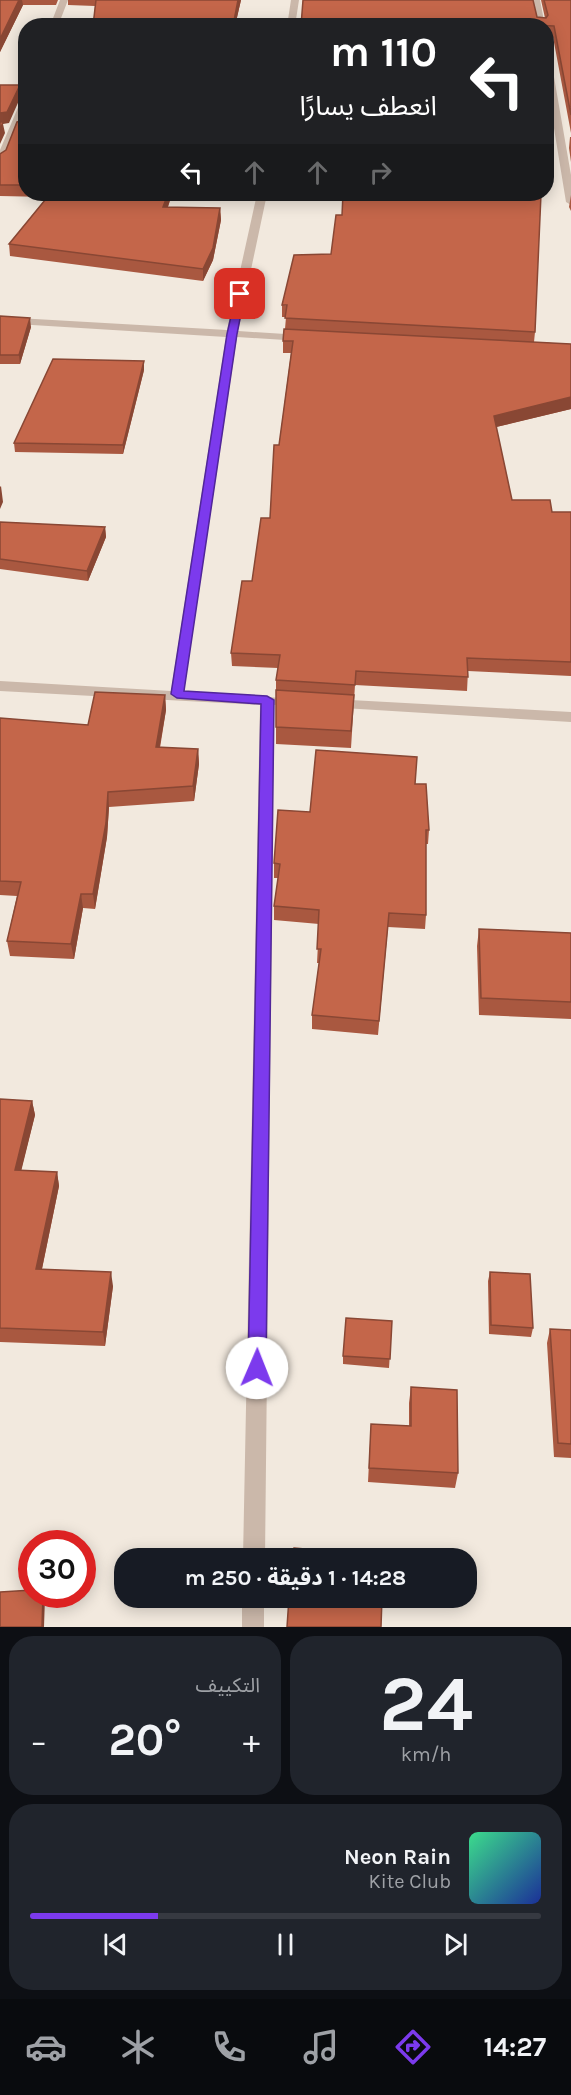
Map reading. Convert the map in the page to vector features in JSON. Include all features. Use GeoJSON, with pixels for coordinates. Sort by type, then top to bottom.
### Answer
{"type":"FeatureCollection","features":[{"type":"Feature","properties":{"kind":"street"},"geometry":{"type":"LineString","coordinates":[[57,18],[64,0]]}},
{"type":"Feature","properties":{"kind":"street"},"geometry":{"type":"LineString","coordinates":[[292,18],[295,0]]}},
{"type":"Feature","properties":{"kind":"street"},"geometry":{"type":"LineString","coordinates":[[536,0],[539,18]]}},
{"type":"Feature","properties":{"kind":"street"},"geometry":{"type":"LineString","coordinates":[[554,95],[571,202]]}},
{"type":"Feature","properties":{"kind":"street"},"geometry":{"type":"LineString","coordinates":[[0,161],[18,118]]}},
{"type":"Feature","properties":{"kind":"street"},"geometry":{"type":"LineString","coordinates":[[0,128],[18,128]]}},
{"type":"Feature","properties":{"kind":"street"},"geometry":{"type":"LineString","coordinates":[[554,131],[571,131]]}},
{"type":"Feature","properties":{"kind":"street"},"geometry":{"type":"LineString","coordinates":[[177,694],[232,334],[260,201]]}},
{"type":"Feature","properties":{"kind":"street"},"geometry":{"type":"LineString","coordinates":[[0,320],[314,339]]}},
{"type":"Feature","properties":{"kind":"street"},"geometry":{"type":"LineString","coordinates":[[0,686],[291,702]]}},
{"type":"Feature","properties":{"kind":"street"},"geometry":{"type":"LineString","coordinates":[[254,1548],[267,700]]}},
{"type":"Feature","properties":{"kind":"street"},"geometry":{"type":"LineString","coordinates":[[314,703],[571,717]]}},
{"type":"Feature","properties":{"kind":"street"},"geometry":{"type":"LineString","coordinates":[[253,1608],[253,1627]]}},
{"type":"Feature","properties":{"kind":"building"},"geometry":{"type":"Polygon","coordinates":[[[0,0],[19,0],[0,39],[0,0]]]}},
{"type":"Feature","properties":{"kind":"building"},"geometry":{"type":"Polygon","coordinates":[[[96,0],[238,0],[235,18],[94,18],[96,0]]]}},
{"type":"Feature","properties":{"kind":"building"},"geometry":{"type":"Polygon","coordinates":[[[303,0],[533,0],[537,17],[546,18],[302,18],[303,0]]]}},
{"type":"Feature","properties":{"kind":"building"},"geometry":{"type":"Polygon","coordinates":[[[544,0],[571,0],[571,115],[554,18],[546,18],[548,15],[544,0]]]}},
{"type":"Feature","properties":{"kind":"building"},"geometry":{"type":"Polygon","coordinates":[[[0,85],[18,85],[7,112],[0,113],[0,85]]]}},
{"type":"Feature","properties":{"kind":"building"},"geometry":{"type":"Polygon","coordinates":[[[17,122],[18,185],[0,185],[0,154],[6,150],[17,122]]]}},
{"type":"Feature","properties":{"kind":"building"},"geometry":{"type":"Polygon","coordinates":[[[44,201],[165,201],[163,207],[220,208],[213,248],[203,269],[9,244],[44,201]]]}},
{"type":"Feature","properties":{"kind":"building"},"geometry":{"type":"Polygon","coordinates":[[[343,201],[541,201],[535,332],[285,318],[287,305],[282,305],[294,255],[331,254],[336,215],[342,215],[343,201]]]}},
{"type":"Feature","properties":{"kind":"building"},"geometry":{"type":"Polygon","coordinates":[[[0,316],[30,318],[19,355],[0,355],[0,316]]]}},
{"type":"Feature","properties":{"kind":"building"},"geometry":{"type":"Polygon","coordinates":[[[284,329],[571,344],[571,397],[494,416],[512,500],[550,500],[552,512],[571,512],[571,662],[467,658],[468,677],[356,671],[355,685],[276,680],[280,655],[231,653],[242,581],[252,581],[261,518],[270,518],[274,445],[279,445],[293,341],[283,341],[284,329]]]}},
{"type":"Feature","properties":{"kind":"building"},"geometry":{"type":"Polygon","coordinates":[[[53,359],[144,361],[123,445],[14,443],[53,359]]]}},
{"type":"Feature","properties":{"kind":"building"},"geometry":{"type":"Polygon","coordinates":[[[0,522],[105,527],[87,571],[0,559],[0,522]]]}},
{"type":"Feature","properties":{"kind":"building"},"geometry":{"type":"Polygon","coordinates":[[[276,690],[354,695],[351,731],[276,727],[276,690]]]}},
{"type":"Feature","properties":{"kind":"building"},"geometry":{"type":"Polygon","coordinates":[[[95,692],[165,695],[156,747],[198,749],[193,786],[108,792],[106,823],[93,894],[81,894],[71,944],[7,941],[21,882],[0,881],[0,718],[88,725],[95,692]]]}},
{"type":"Feature","properties":{"kind":"building"},"geometry":{"type":"Polygon","coordinates":[[[316,750],[417,757],[415,784],[426,784],[429,830],[426,830],[426,915],[389,913],[379,1021],[312,1015],[321,949],[317,949],[319,910],[274,906],[280,864],[274,863],[278,810],[310,812],[316,750]]]}},
{"type":"Feature","properties":{"kind":"building"},"geometry":{"type":"Polygon","coordinates":[[[479,929],[571,933],[571,1002],[481,998],[479,929]]]}},
{"type":"Feature","properties":{"kind":"building"},"geometry":{"type":"Polygon","coordinates":[[[0,1099],[32,1101],[15,1170],[57,1172],[36,1269],[111,1272],[103,1332],[0,1328],[0,1099]]]}},
{"type":"Feature","properties":{"kind":"building"},"geometry":{"type":"Polygon","coordinates":[[[490,1272],[530,1274],[533,1328],[491,1325],[490,1272]]]}},
{"type":"Feature","properties":{"kind":"building"},"geometry":{"type":"Polygon","coordinates":[[[346,1318],[392,1321],[390,1359],[343,1356],[346,1318]]]}},
{"type":"Feature","properties":{"kind":"building"},"geometry":{"type":"Polygon","coordinates":[[[550,1329],[571,1330],[571,1444],[558,1443],[550,1329]]]}},
{"type":"Feature","properties":{"kind":"building"},"geometry":{"type":"Polygon","coordinates":[[[411,1387],[457,1390],[458,1473],[369,1468],[371,1424],[411,1426],[411,1387]]]}},
{"type":"Feature","properties":{"kind":"building"},"geometry":{"type":"Polygon","coordinates":[[[18,1591],[18,1608],[43,1608],[42,1627],[0,1627],[0,1592],[18,1591]]]}},
{"type":"Feature","properties":{"kind":"building"},"geometry":{"type":"Polygon","coordinates":[[[288,1608],[382,1608],[381,1627],[287,1627],[288,1608]]]}},
{"type":"Feature","properties":{"kind":"route"},"geometry":{"type":"LineString","coordinates":[[240,294],[177,694],[267,700],[257,1368]]}}]}
